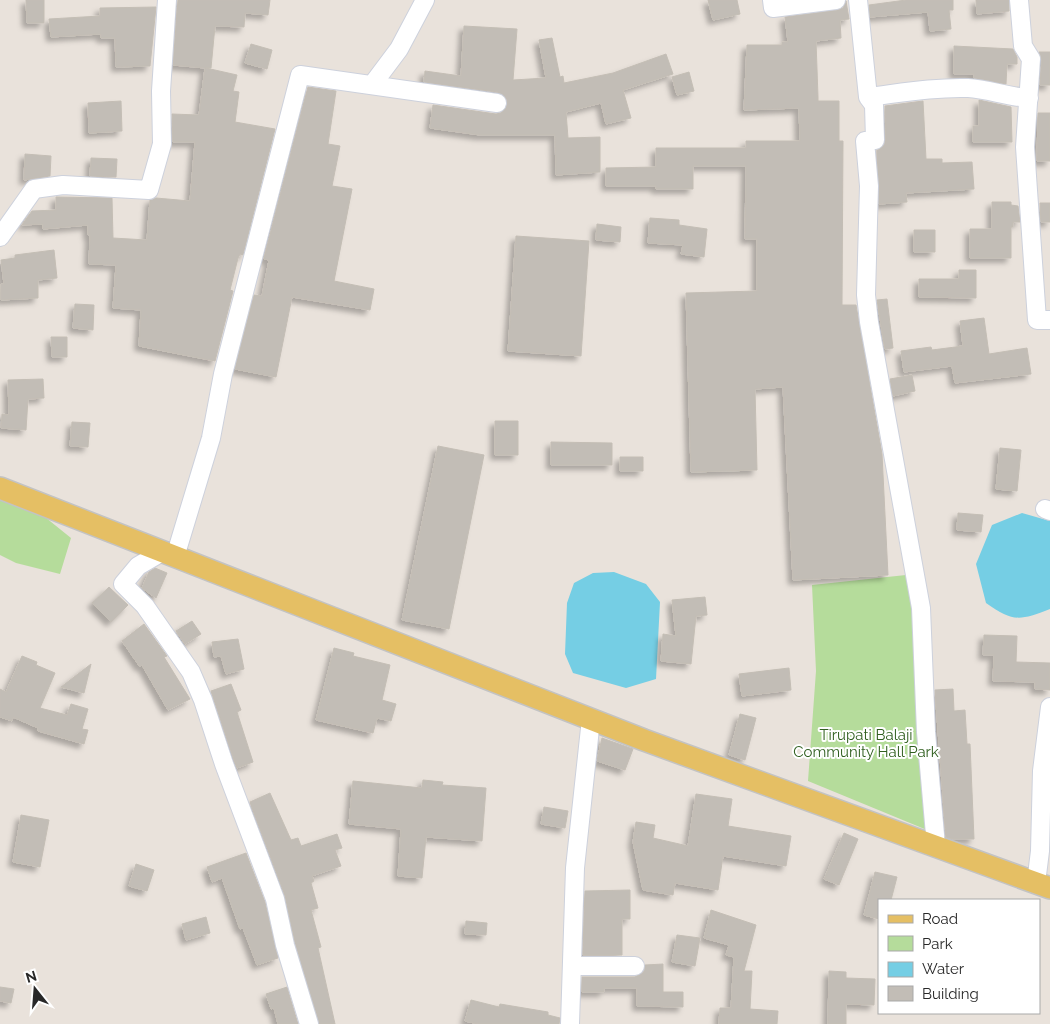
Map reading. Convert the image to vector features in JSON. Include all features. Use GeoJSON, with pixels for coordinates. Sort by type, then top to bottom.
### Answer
{"type":"FeatureCollection","features":[{"type":"Feature","properties":{"kind":"main road"},"geometry":{"type":"LineString","coordinates":[[0,488],[591,719],[1043,885]]}},
{"type":"Feature","properties":{"kind":"street"},"geometry":{"type":"LineString","coordinates":[[0,237],[34,189],[63,186],[150,190],[162,144],[161,92],[167,0]]}},
{"type":"Feature","properties":{"kind":"street"},"geometry":{"type":"LineString","coordinates":[[372,85],[399,49],[425,0]]}},
{"type":"Feature","properties":{"kind":"street"},"geometry":{"type":"LineString","coordinates":[[772,0],[773,8],[836,0]]}},
{"type":"Feature","properties":{"kind":"street"},"geometry":{"type":"LineString","coordinates":[[858,0],[868,97],[874,106],[875,140],[865,141],[869,186],[866,295],[874,356],[888,417],[893,463],[921,608],[926,732],[936,846]]}},
{"type":"Feature","properties":{"kind":"street"},"geometry":{"type":"LineString","coordinates":[[1019,0],[1023,46],[1030,59],[1025,147],[1033,287],[1037,320],[1050,320]]}},
{"type":"Feature","properties":{"kind":"street"},"geometry":{"type":"LineString","coordinates":[[309,1024],[285,945],[276,899],[224,764],[204,700],[191,672],[150,612],[124,584],[138,566],[168,554],[192,506],[212,438],[226,366],[300,75],[497,103]]}},
{"type":"Feature","properties":{"kind":"street"},"geometry":{"type":"LineString","coordinates":[[868,97],[934,88],[970,88],[1009,97],[1029,98]]}},
{"type":"Feature","properties":{"kind":"street"},"geometry":{"type":"LineString","coordinates":[[1043,885],[1040,850],[1042,771],[1050,707]]}},
{"type":"Feature","properties":{"kind":"street"},"geometry":{"type":"LineString","coordinates":[[570,1024],[575,868],[591,719]]}},
{"type":"Feature","properties":{"kind":"street"},"geometry":{"type":"LineString","coordinates":[[572,966],[635,966]]}},
{"type":"Feature","properties":{"kind":"green space"},"geometry":{"type":"Polygon","coordinates":[[[0,500],[35,509],[71,538],[60,574],[16,563],[0,555],[0,500]]]}},
{"type":"Feature","properties":{"kind":"green space","name":"Tirupati Balaji Community Hall Park"},"geometry":{"type":"Polygon","coordinates":[[[906,575],[915,611],[927,830],[808,781],[816,671],[812,585],[906,575]]]}},
{"type":"Feature","properties":{"kind":"water"},"geometry":{"type":"Polygon","coordinates":[[[1022,513],[1050,521],[1050,609],[1031,616],[1016,618],[1003,614],[986,603],[976,564],[992,525],[1022,513]]]}},
{"type":"Feature","properties":{"kind":"water"},"geometry":{"type":"Polygon","coordinates":[[[614,572],[646,584],[660,602],[656,679],[626,688],[573,673],[565,654],[567,603],[574,583],[593,573],[614,572]]]}},
{"type":"Feature","properties":{"kind":"building"},"geometry":{"type":"Polygon","coordinates":[[[26,0],[44,0],[44,23],[27,23],[26,0]]]}},
{"type":"Feature","properties":{"kind":"building"},"geometry":{"type":"Polygon","coordinates":[[[178,0],[270,0],[268,15],[245,13],[244,27],[215,26],[211,68],[206,68],[237,75],[233,91],[239,92],[235,122],[275,129],[243,255],[240,254],[238,258],[230,290],[233,291],[215,361],[139,346],[141,310],[113,308],[116,265],[89,264],[90,235],[88,235],[88,225],[43,229],[43,224],[22,225],[32,211],[56,210],[56,197],[112,198],[113,238],[147,240],[150,200],[156,198],[190,201],[195,142],[173,142],[172,114],[199,115],[205,68],[173,65],[178,0]]]}},
{"type":"Feature","properties":{"kind":"building"},"geometry":{"type":"Polygon","coordinates":[[[708,0],[737,0],[740,14],[713,20],[708,0]]]}},
{"type":"Feature","properties":{"kind":"building"},"geometry":{"type":"Polygon","coordinates":[[[906,0],[953,0],[953,10],[949,10],[951,29],[930,31],[928,12],[870,17],[869,5],[906,0]]]}},
{"type":"Feature","properties":{"kind":"building"},"geometry":{"type":"Polygon","coordinates":[[[976,0],[1009,0],[1009,11],[977,14],[976,0]]]}},
{"type":"Feature","properties":{"kind":"building"},"geometry":{"type":"Polygon","coordinates":[[[846,1],[849,19],[840,20],[841,38],[816,41],[818,101],[839,101],[839,141],[843,141],[842,305],[856,305],[882,454],[888,575],[793,580],[783,387],[755,389],[757,470],[691,472],[686,293],[757,291],[757,239],[745,239],[746,166],[693,166],[693,189],[656,189],[656,186],[606,186],[606,168],[656,167],[656,148],[746,148],[746,141],[800,141],[799,108],[744,110],[747,45],[782,45],[782,42],[788,42],[785,17],[838,10],[843,8],[846,1]]]}},
{"type":"Feature","properties":{"kind":"building"},"geometry":{"type":"Polygon","coordinates":[[[156,7],[150,66],[116,67],[115,38],[101,38],[101,34],[51,37],[49,19],[100,16],[100,8],[156,7]]]}},
{"type":"Feature","properties":{"kind":"building"},"geometry":{"type":"Polygon","coordinates":[[[464,26],[517,29],[513,80],[546,78],[539,40],[552,38],[560,77],[563,76],[564,83],[613,73],[666,54],[673,74],[623,90],[631,118],[606,124],[601,103],[566,112],[568,138],[600,137],[600,172],[556,175],[555,135],[480,135],[430,128],[433,105],[496,114],[501,113],[507,105],[507,99],[498,92],[424,82],[425,71],[461,76],[464,26]]]}},
{"type":"Feature","properties":{"kind":"building"},"geometry":{"type":"Polygon","coordinates":[[[251,44],[272,50],[267,69],[245,63],[251,44]]]}},
{"type":"Feature","properties":{"kind":"building"},"geometry":{"type":"Polygon","coordinates":[[[954,46],[1013,49],[1017,57],[1017,64],[1007,64],[1006,84],[974,78],[974,74],[954,74],[954,46]]]}},
{"type":"Feature","properties":{"kind":"building"},"geometry":{"type":"Polygon","coordinates":[[[1039,52],[1050,52],[1050,85],[1040,85],[1042,60],[1039,52]]]}},
{"type":"Feature","properties":{"kind":"building"},"geometry":{"type":"Polygon","coordinates":[[[689,72],[694,91],[677,95],[672,77],[689,72]]]}},
{"type":"Feature","properties":{"kind":"building"},"geometry":{"type":"Polygon","coordinates":[[[308,87],[336,91],[328,144],[340,146],[332,186],[352,189],[334,281],[374,289],[370,310],[292,297],[276,377],[235,369],[254,295],[262,296],[269,260],[264,259],[308,87]]]}},
{"type":"Feature","properties":{"kind":"building"},"geometry":{"type":"Polygon","coordinates":[[[979,100],[1011,107],[1012,142],[973,142],[973,126],[979,126],[979,100]]]}},
{"type":"Feature","properties":{"kind":"building"},"geometry":{"type":"Polygon","coordinates":[[[121,101],[122,131],[89,133],[88,103],[121,101]]]}},
{"type":"Feature","properties":{"kind":"building"},"geometry":{"type":"Polygon","coordinates":[[[923,101],[926,159],[942,159],[942,163],[972,162],[974,189],[906,193],[907,202],[879,204],[877,151],[884,145],[886,140],[885,106],[923,101]]]}},
{"type":"Feature","properties":{"kind":"building"},"geometry":{"type":"Polygon","coordinates":[[[1038,113],[1050,113],[1050,161],[1037,161],[1038,113]]]}},
{"type":"Feature","properties":{"kind":"building"},"geometry":{"type":"Polygon","coordinates":[[[25,154],[51,156],[50,176],[24,180],[25,154]]]}},
{"type":"Feature","properties":{"kind":"building"},"geometry":{"type":"Polygon","coordinates":[[[91,158],[117,159],[116,177],[90,176],[91,158]]]}},
{"type":"Feature","properties":{"kind":"building"},"geometry":{"type":"Polygon","coordinates":[[[992,202],[1011,202],[1011,205],[1018,206],[1020,222],[1013,222],[1013,227],[1011,227],[1011,258],[970,258],[970,229],[992,229],[992,202]]]}},
{"type":"Feature","properties":{"kind":"building"},"geometry":{"type":"Polygon","coordinates":[[[1040,203],[1050,203],[1050,222],[1041,222],[1040,203]]]}},
{"type":"Feature","properties":{"kind":"building"},"geometry":{"type":"Polygon","coordinates":[[[650,218],[679,220],[679,225],[707,229],[704,257],[681,254],[683,245],[648,243],[650,218]]]}},
{"type":"Feature","properties":{"kind":"building"},"geometry":{"type":"Polygon","coordinates":[[[597,224],[621,227],[620,242],[596,240],[597,224]]]}},
{"type":"Feature","properties":{"kind":"building"},"geometry":{"type":"Polygon","coordinates":[[[914,230],[935,230],[935,252],[914,252],[914,230]]]}},
{"type":"Feature","properties":{"kind":"building"},"geometry":{"type":"Polygon","coordinates":[[[516,236],[589,241],[581,356],[508,351],[516,236]]]}},
{"type":"Feature","properties":{"kind":"building"},"geometry":{"type":"Polygon","coordinates":[[[54,250],[57,278],[38,280],[38,298],[1,300],[1,284],[4,284],[1,260],[15,258],[15,255],[54,250]]]}},
{"type":"Feature","properties":{"kind":"building"},"geometry":{"type":"Polygon","coordinates":[[[959,270],[976,270],[976,298],[919,297],[919,279],[959,279],[959,270]]]}},
{"type":"Feature","properties":{"kind":"building"},"geometry":{"type":"Polygon","coordinates":[[[887,299],[893,348],[885,349],[877,300],[887,299]]]}},
{"type":"Feature","properties":{"kind":"building"},"geometry":{"type":"Polygon","coordinates":[[[75,304],[94,305],[93,330],[73,328],[75,304]]]}},
{"type":"Feature","properties":{"kind":"building"},"geometry":{"type":"Polygon","coordinates":[[[984,318],[989,354],[1027,348],[1031,374],[955,383],[952,366],[904,372],[901,351],[931,347],[932,350],[963,346],[960,321],[984,318]]]}},
{"type":"Feature","properties":{"kind":"building"},"geometry":{"type":"Polygon","coordinates":[[[51,337],[67,337],[67,357],[52,357],[51,337]]]}},
{"type":"Feature","properties":{"kind":"building"},"geometry":{"type":"Polygon","coordinates":[[[912,375],[915,391],[893,396],[890,379],[912,375]]]}},
{"type":"Feature","properties":{"kind":"building"},"geometry":{"type":"Polygon","coordinates":[[[43,379],[44,398],[28,399],[26,430],[1,428],[2,414],[9,415],[8,380],[43,379]]]}},
{"type":"Feature","properties":{"kind":"building"},"geometry":{"type":"Polygon","coordinates":[[[495,421],[518,421],[518,455],[495,455],[495,421]]]}},
{"type":"Feature","properties":{"kind":"building"},"geometry":{"type":"Polygon","coordinates":[[[72,422],[90,423],[88,447],[70,446],[72,422]]]}},
{"type":"Feature","properties":{"kind":"building"},"geometry":{"type":"Polygon","coordinates":[[[551,442],[612,443],[612,465],[551,465],[551,442]]]}},
{"type":"Feature","properties":{"kind":"building"},"geometry":{"type":"Polygon","coordinates":[[[438,446],[484,455],[449,629],[402,620],[438,446]]]}},
{"type":"Feature","properties":{"kind":"building"},"geometry":{"type":"Polygon","coordinates":[[[1000,448],[1021,450],[1017,491],[996,489],[1000,448]]]}},
{"type":"Feature","properties":{"kind":"building"},"geometry":{"type":"Polygon","coordinates":[[[620,457],[643,457],[643,471],[620,471],[620,457]]]}},
{"type":"Feature","properties":{"kind":"building"},"geometry":{"type":"Polygon","coordinates":[[[958,513],[983,515],[981,532],[957,530],[958,513]]]}},
{"type":"Feature","properties":{"kind":"building"},"geometry":{"type":"Polygon","coordinates":[[[155,568],[167,573],[156,598],[142,588],[149,572],[155,568]]]}},
{"type":"Feature","properties":{"kind":"building"},"geometry":{"type":"Polygon","coordinates":[[[109,587],[128,605],[111,622],[92,603],[109,587]]]}},
{"type":"Feature","properties":{"kind":"building"},"geometry":{"type":"Polygon","coordinates":[[[705,597],[707,615],[696,616],[691,664],[661,661],[663,634],[676,636],[672,600],[705,597]]]}},
{"type":"Feature","properties":{"kind":"building"},"geometry":{"type":"Polygon","coordinates":[[[192,621],[201,634],[185,644],[176,631],[192,621]]]}},
{"type":"Feature","properties":{"kind":"building"},"geometry":{"type":"Polygon","coordinates":[[[144,624],[167,656],[164,657],[190,699],[168,710],[142,665],[140,667],[122,641],[144,624]]]}},
{"type":"Feature","properties":{"kind":"building"},"geometry":{"type":"Polygon","coordinates":[[[984,635],[1017,636],[1016,662],[1050,663],[1050,690],[1035,689],[1035,682],[993,681],[994,655],[983,655],[984,635]]]}},
{"type":"Feature","properties":{"kind":"building"},"geometry":{"type":"Polygon","coordinates":[[[238,639],[244,669],[226,674],[221,656],[214,657],[212,642],[238,639]]]}},
{"type":"Feature","properties":{"kind":"building"},"geometry":{"type":"Polygon","coordinates":[[[334,648],[354,653],[353,656],[390,665],[382,700],[396,704],[391,721],[377,718],[373,733],[316,720],[334,648]]]}},
{"type":"Feature","properties":{"kind":"building"},"geometry":{"type":"Polygon","coordinates":[[[22,656],[37,662],[36,665],[55,673],[40,708],[67,715],[71,704],[88,709],[82,729],[88,730],[84,744],[38,731],[38,728],[13,717],[12,721],[0,717],[0,689],[6,692],[22,656]]]}},
{"type":"Feature","properties":{"kind":"building"},"geometry":{"type":"Polygon","coordinates":[[[91,664],[84,693],[61,687],[91,664]]]}},
{"type":"Feature","properties":{"kind":"building"},"geometry":{"type":"Polygon","coordinates":[[[789,668],[791,690],[742,696],[739,674],[789,668]]]}},
{"type":"Feature","properties":{"kind":"building"},"geometry":{"type":"Polygon","coordinates":[[[231,684],[241,710],[237,712],[253,762],[237,768],[211,691],[231,684]]]}},
{"type":"Feature","properties":{"kind":"building"},"geometry":{"type":"Polygon","coordinates":[[[953,689],[954,711],[965,710],[967,744],[970,744],[974,839],[946,837],[935,690],[953,689]]]}},
{"type":"Feature","properties":{"kind":"building"},"geometry":{"type":"Polygon","coordinates":[[[740,714],[756,718],[745,760],[729,755],[740,714]]]}},
{"type":"Feature","properties":{"kind":"building"},"geometry":{"type":"Polygon","coordinates":[[[602,738],[633,749],[625,770],[597,761],[602,738]]]}},
{"type":"Feature","properties":{"kind":"building"},"geometry":{"type":"Polygon","coordinates":[[[423,780],[443,782],[442,785],[486,788],[482,841],[426,837],[422,878],[398,876],[401,829],[349,824],[353,781],[422,788],[423,780]]]}},
{"type":"Feature","properties":{"kind":"building"},"geometry":{"type":"Polygon","coordinates":[[[270,793],[291,840],[298,838],[301,846],[337,834],[342,848],[335,850],[341,866],[312,876],[314,881],[311,883],[318,908],[311,910],[321,947],[318,948],[335,1024],[319,1024],[295,942],[285,895],[250,802],[270,793]]]}},
{"type":"Feature","properties":{"kind":"building"},"geometry":{"type":"Polygon","coordinates":[[[696,794],[732,799],[728,826],[791,836],[786,866],[723,856],[718,890],[675,883],[673,895],[643,890],[633,842],[636,822],[655,825],[653,838],[688,846],[696,794]]]}},
{"type":"Feature","properties":{"kind":"building"},"geometry":{"type":"Polygon","coordinates":[[[544,807],[568,811],[565,828],[541,824],[544,807]]]}},
{"type":"Feature","properties":{"kind":"building"},"geometry":{"type":"Polygon","coordinates":[[[21,815],[49,820],[40,867],[13,862],[21,815]]]}},
{"type":"Feature","properties":{"kind":"building"},"geometry":{"type":"Polygon","coordinates":[[[844,833],[858,839],[839,885],[824,879],[844,833]]]}},
{"type":"Feature","properties":{"kind":"building"},"geometry":{"type":"Polygon","coordinates":[[[246,853],[265,902],[278,958],[257,965],[243,928],[240,929],[222,878],[212,882],[207,867],[246,853]]]}},
{"type":"Feature","properties":{"kind":"building"},"geometry":{"type":"Polygon","coordinates":[[[136,864],[154,870],[147,891],[129,886],[136,864]]]}},
{"type":"Feature","properties":{"kind":"building"},"geometry":{"type":"Polygon","coordinates":[[[875,872],[897,877],[891,899],[878,899],[878,919],[864,915],[875,872]]]}},
{"type":"Feature","properties":{"kind":"building"},"geometry":{"type":"Polygon","coordinates":[[[630,890],[630,919],[622,919],[622,955],[583,955],[585,891],[630,890]]]}},
{"type":"Feature","properties":{"kind":"building"},"geometry":{"type":"Polygon","coordinates":[[[711,910],[756,925],[744,971],[752,971],[750,1009],[778,1011],[777,1024],[719,1024],[720,1008],[731,1008],[734,957],[726,955],[729,945],[704,938],[711,910]]]}},
{"type":"Feature","properties":{"kind":"building"},"geometry":{"type":"Polygon","coordinates":[[[206,917],[210,933],[186,940],[182,924],[206,917]]]}},
{"type":"Feature","properties":{"kind":"building"},"geometry":{"type":"Polygon","coordinates":[[[466,921],[487,923],[486,935],[465,934],[466,921]]]}},
{"type":"Feature","properties":{"kind":"building"},"geometry":{"type":"Polygon","coordinates":[[[677,935],[700,938],[695,966],[672,962],[677,935]]]}},
{"type":"Feature","properties":{"kind":"building"},"geometry":{"type":"Polygon","coordinates":[[[663,964],[663,992],[683,992],[683,1007],[637,1006],[637,988],[604,988],[604,992],[582,992],[582,977],[635,977],[644,972],[645,965],[663,964]]]}},
{"type":"Feature","properties":{"kind":"building"},"geometry":{"type":"Polygon","coordinates":[[[829,971],[846,972],[846,978],[875,979],[874,1005],[846,1004],[846,1024],[828,1024],[829,971]]]}},
{"type":"Feature","properties":{"kind":"building"},"geometry":{"type":"Polygon","coordinates":[[[0,987],[14,989],[11,1003],[0,1001],[0,987]]]}},
{"type":"Feature","properties":{"kind":"building"},"geometry":{"type":"Polygon","coordinates":[[[287,987],[298,1024],[278,1024],[274,1008],[271,1009],[266,994],[287,987]]]}},
{"type":"Feature","properties":{"kind":"building"},"geometry":{"type":"Polygon","coordinates":[[[471,1000],[499,1007],[500,1004],[548,1012],[548,1015],[560,1018],[559,1024],[478,1024],[465,1021],[471,1000]]]}}]}
